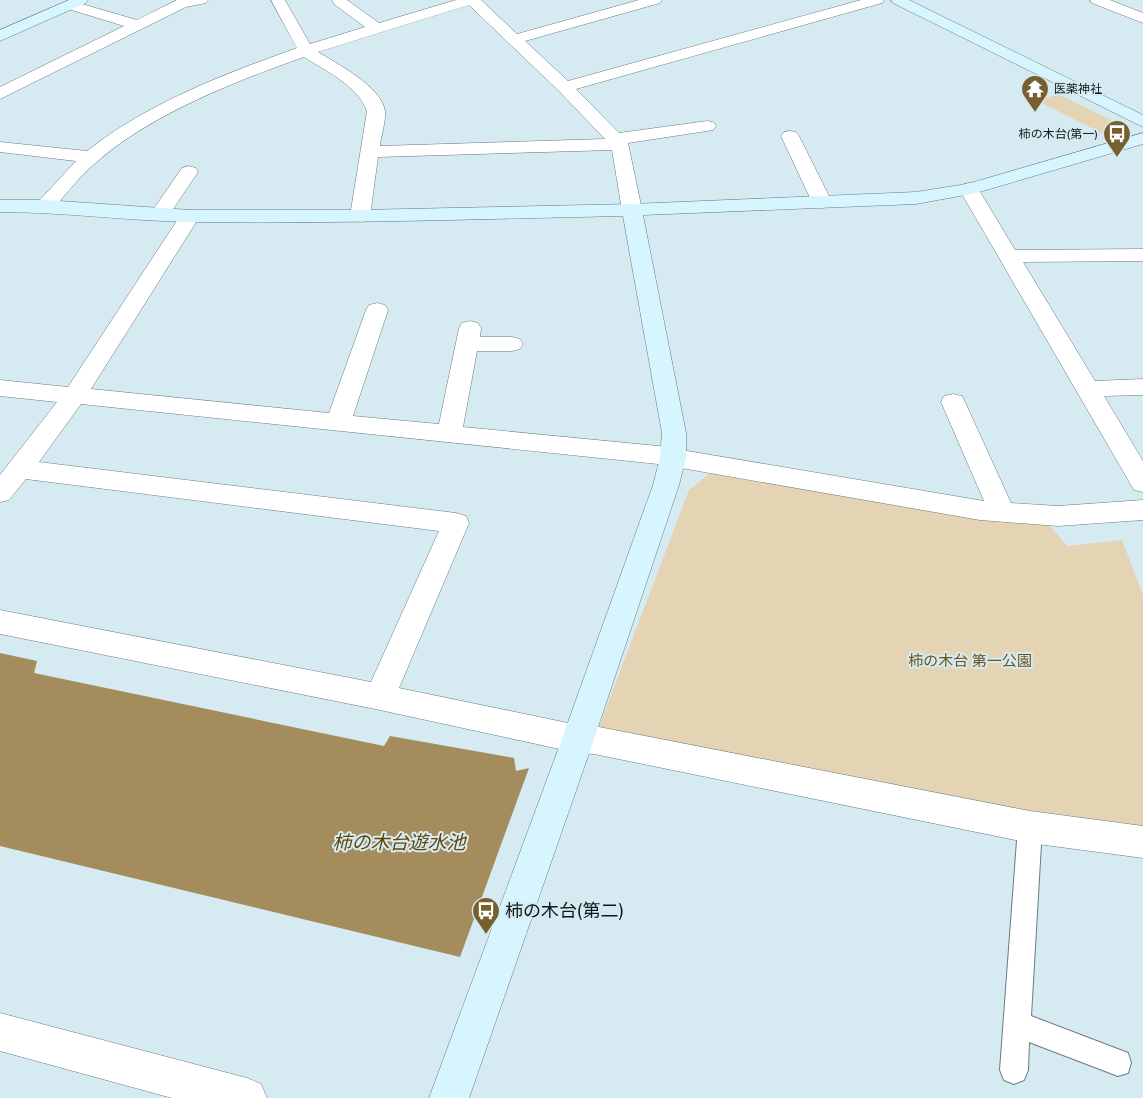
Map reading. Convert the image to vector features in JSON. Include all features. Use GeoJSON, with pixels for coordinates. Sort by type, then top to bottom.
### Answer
{"type":"FeatureCollection","features":[{"type":"Feature","properties":{"kind":"street"},"geometry":{"type":"LineString","coordinates":[[0,94],[182,3],[201,0]]}},
{"type":"Feature","properties":{"kind":"street"},"geometry":{"type":"LineString","coordinates":[[278,0],[306,51],[344,75],[372,101],[376,111],[360,216]]}},
{"type":"Feature","properties":{"kind":"street"},"geometry":{"type":"LineString","coordinates":[[45,206],[91,156],[131,129],[171,106],[230,78],[306,51],[472,0],[565,87],[617,141],[668,398],[674,433],[673,458],[666,485],[578,739],[449,1098]]}},
{"type":"Feature","properties":{"kind":"street"},"geometry":{"type":"LineString","coordinates":[[515,39],[655,0]]}},
{"type":"Feature","properties":{"kind":"street"},"geometry":{"type":"LineString","coordinates":[[565,87],[877,0]]}},
{"type":"Feature","properties":{"kind":"street"},"geometry":{"type":"LineString","coordinates":[[898,0],[1143,122]]}},
{"type":"Feature","properties":{"kind":"street"},"geometry":{"type":"LineString","coordinates":[[1097,0],[1143,18]]}},
{"type":"Feature","properties":{"kind":"street"},"geometry":{"type":"LineString","coordinates":[[339,1],[378,29]]}},
{"type":"Feature","properties":{"kind":"street"},"geometry":{"type":"LineString","coordinates":[[0,36],[75,2],[138,25]]}},
{"type":"Feature","properties":{"kind":"street"},"geometry":{"type":"LineString","coordinates":[[369,152],[617,141],[707,126]]}},
{"type":"Feature","properties":{"kind":"street"},"geometry":{"type":"LineString","coordinates":[[790,136],[822,202]]}},
{"type":"Feature","properties":{"kind":"street"},"geometry":{"type":"LineString","coordinates":[[0,206],[45,206],[190,216],[360,216],[632,210],[916,198],[969,189],[1143,138]]}},
{"type":"Feature","properties":{"kind":"street"},"geometry":{"type":"LineString","coordinates":[[0,147],[91,156]]}},
{"type":"Feature","properties":{"kind":"street"},"geometry":{"type":"LineString","coordinates":[[160,214],[189,172]]}},
{"type":"Feature","properties":{"kind":"street"},"geometry":{"type":"LineString","coordinates":[[969,189],[1143,483]]}},
{"type":"Feature","properties":{"kind":"street"},"geometry":{"type":"LineString","coordinates":[[0,493],[74,396],[190,216]]}},
{"type":"Feature","properties":{"kind":"street"},"geometry":{"type":"LineString","coordinates":[[1010,256],[1143,255]]}},
{"type":"Feature","properties":{"kind":"street"},"geometry":{"type":"LineString","coordinates":[[338,423],[374,316],[396,323]]}},
{"type":"Feature","properties":{"kind":"street"},"geometry":{"type":"LineString","coordinates":[[450,435],[469,336],[512,344]]}},
{"type":"Feature","properties":{"kind":"street"},"geometry":{"type":"LineString","coordinates":[[1088,389],[1143,387]]}},
{"type":"Feature","properties":{"kind":"street"},"geometry":{"type":"LineString","coordinates":[[0,388],[673,458],[980,510],[1001,510],[1058,516],[1143,510]]}},
{"type":"Feature","properties":{"kind":"street"},"geometry":{"type":"LineString","coordinates":[[953,402],[1001,510]]}},
{"type":"Feature","properties":{"kind":"street"},"geometry":{"type":"LineString","coordinates":[[20,469],[456,523],[380,697]]}},
{"type":"Feature","properties":{"kind":"street"},"geometry":{"type":"LineString","coordinates":[[0,622],[380,697],[578,739],[594,740],[887,797],[1030,827],[1143,842]]}},
{"type":"Feature","properties":{"kind":"street"},"geometry":{"type":"LineString","coordinates":[[0,1032],[247,1098]]}},
{"type":"Feature","properties":{"kind":"lane"},"geometry":{"type":"LineString","coordinates":[[1014,1070],[1030,827]]}},
{"type":"Feature","properties":{"kind":"lane"},"geometry":{"type":"LineString","coordinates":[[1018,1024],[1118,1063]]}},
{"type":"Feature","properties":{"kind":"green space"},"geometry":{"type":"Polygon","coordinates":[[[1058,94],[1119,124],[1124,134],[1109,137],[1038,101],[1058,94]]]}},
{"type":"Feature","properties":{"kind":"green space","name":"柿の木台 第一公園"},"geometry":{"type":"Polygon","coordinates":[[[710,473],[980,510],[1041,515],[1067,546],[1122,540],[1143,595],[1143,830],[594,740],[689,490],[710,473]]]}},
{"type":"Feature","properties":{"kind":"water","name":"柿の木台遊水池"},"geometry":{"type":"Polygon","coordinates":[[[0,653],[37,661],[34,673],[384,746],[390,736],[514,758],[516,771],[529,768],[460,957],[0,846],[0,653]]]}},
{"type":"Feature","properties":{"kind":"place","name":"医薬神社"},"geometry":{"type":"Point","coordinates":[1035,113]}},
{"type":"Feature","properties":{"kind":"place","name":"柿の木台(第一)"},"geometry":{"type":"Point","coordinates":[1117,158]}},
{"type":"Feature","properties":{"kind":"place","name":"柿の木台(第二)"},"geometry":{"type":"Point","coordinates":[486,935]}}]}
